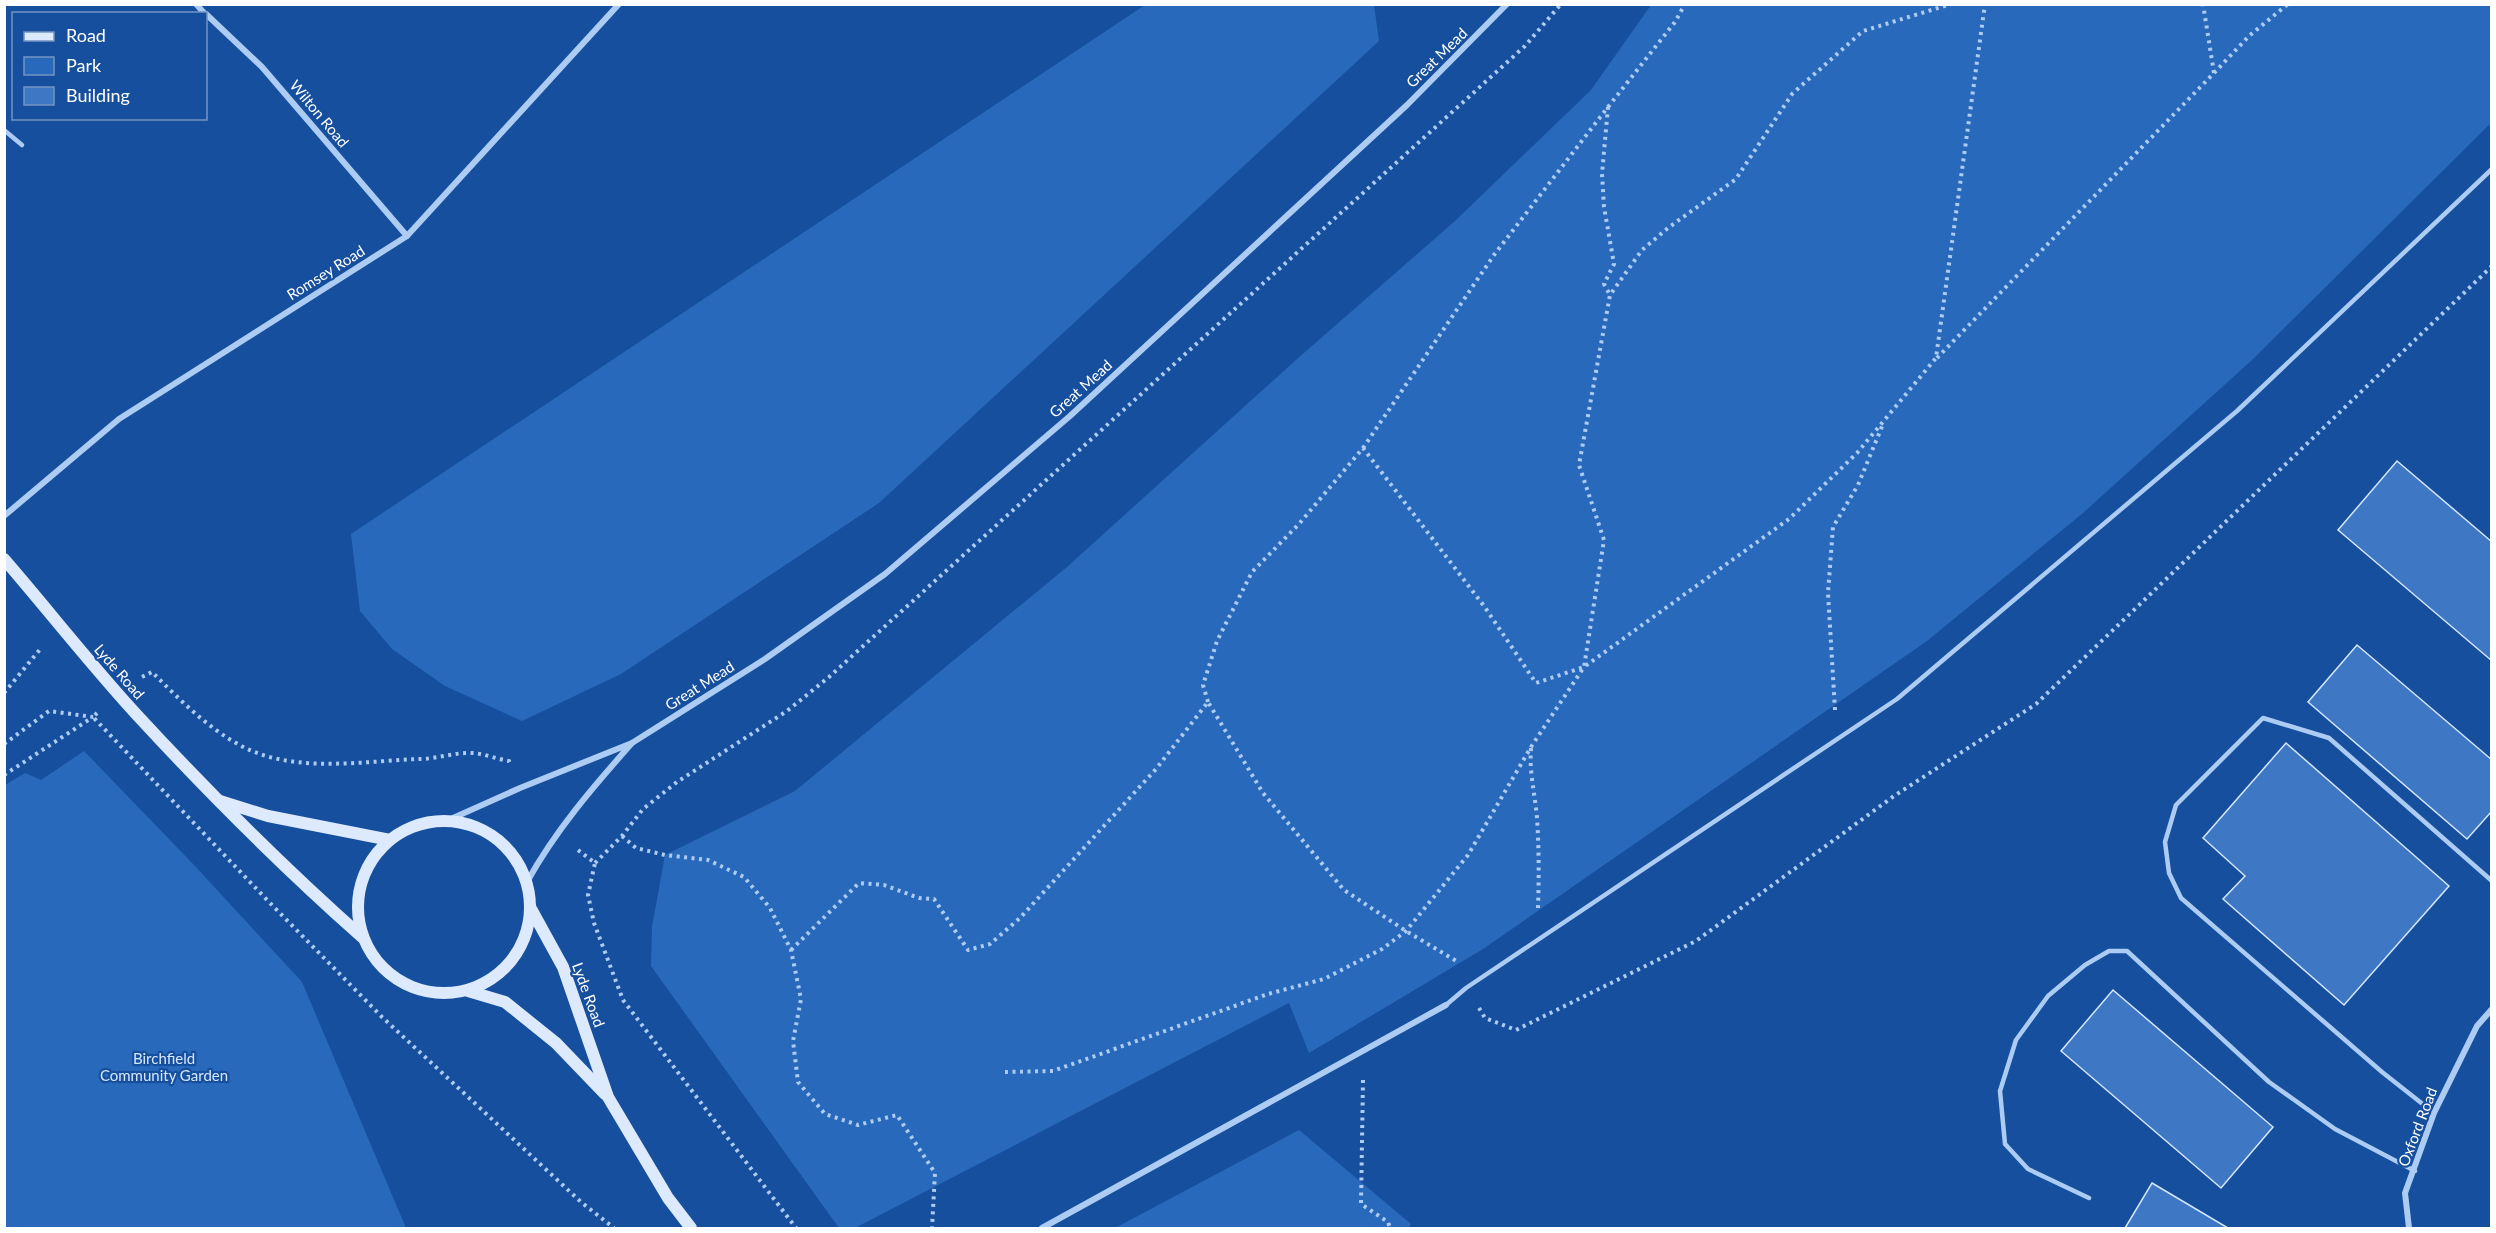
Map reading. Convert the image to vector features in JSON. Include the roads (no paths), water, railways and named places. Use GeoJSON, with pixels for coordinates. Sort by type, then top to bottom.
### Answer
{"type":"FeatureCollection","features":[{"type":"Feature","properties":{"kind":"street","name":"Romsey Road"},"geometry":{"type":"LineString","coordinates":[[4,516],[119,419],[407,236],[619,4]]}},
{"type":"Feature","properties":{"kind":"street","name":"Great Mead"},"geometry":{"type":"LineString","coordinates":[[453,819],[520,788],[632,743],[765,659],[885,574],[1079,408],[1407,105],[1507,4]]}},
{"type":"Feature","properties":{"kind":"street","name":"Wilton Road"},"geometry":{"type":"LineString","coordinates":[[207,16],[262,66],[407,236]]}},
{"type":"Feature","properties":{"kind":"street","name":"Lyde Road"},"geometry":{"type":"LineString","coordinates":[[4,559],[136,714],[216,800],[286,869],[362,937],[379,964],[406,985],[435,994],[468,991],[505,1002],[556,1043],[608,1096]]}},
{"type":"Feature","properties":{"kind":"street","name":"Great Mead"},"geometry":{"type":"LineString","coordinates":[[527,882],[556,834],[586,795],[632,743]]}},
{"type":"Feature","properties":{"kind":"street","name":"Lyde Road"},"geometry":{"type":"LineString","coordinates":[[216,800],[268,816],[390,840]]}},
{"type":"Feature","properties":{"kind":"street","name":"Lyde Road"},"geometry":{"type":"LineString","coordinates":[[362,937],[357,898],[369,865],[390,840],[426,822],[453,819],[483,830],[511,853],[527,882],[530,907],[524,940],[508,965],[468,991]]}},
{"type":"Feature","properties":{"kind":"street","name":"Lyde Road"},"geometry":{"type":"LineString","coordinates":[[530,907],[563,967],[608,1096],[668,1198],[691,1228]]}},
{"type":"Feature","properties":{"kind":"street"},"geometry":{"type":"LineString","coordinates":[[1042,1228],[1446,1005]]}},
{"type":"Feature","properties":{"kind":"street","name":"Oxford Road"},"geometry":{"type":"LineString","coordinates":[[2409,1228],[2405,1193],[2415,1171],[2434,1113],[2477,1026],[2492,1009]]}},
{"type":"Feature","properties":{"kind":"lane"},"geometry":{"type":"LineString","coordinates":[[4,130],[22,145]]}},
{"type":"Feature","properties":{"kind":"lane"},"geometry":{"type":"LineString","coordinates":[[1446,1005],[1466,988],[1897,699],[2238,411],[2492,168]]}},
{"type":"Feature","properties":{"kind":"lane"},"geometry":{"type":"LineString","coordinates":[[2434,1113],[2382,1072],[2181,898],[2169,873],[2166,842],[2176,805],[2263,718],[2329,738],[2492,880]]}},
{"type":"Feature","properties":{"kind":"lane"},"geometry":{"type":"LineString","coordinates":[[2089,1198],[2028,1169],[2005,1144],[2000,1090],[2016,1040],[2048,996],[2085,965],[2109,951],[2127,951],[2279,1089],[2335,1129],[2415,1171]]}},
{"type":"Feature","properties":{"kind":"park label","name":"Birchfield Community Garden"},"geometry":{"type":"Point","coordinates":[164,1068]}}]}
